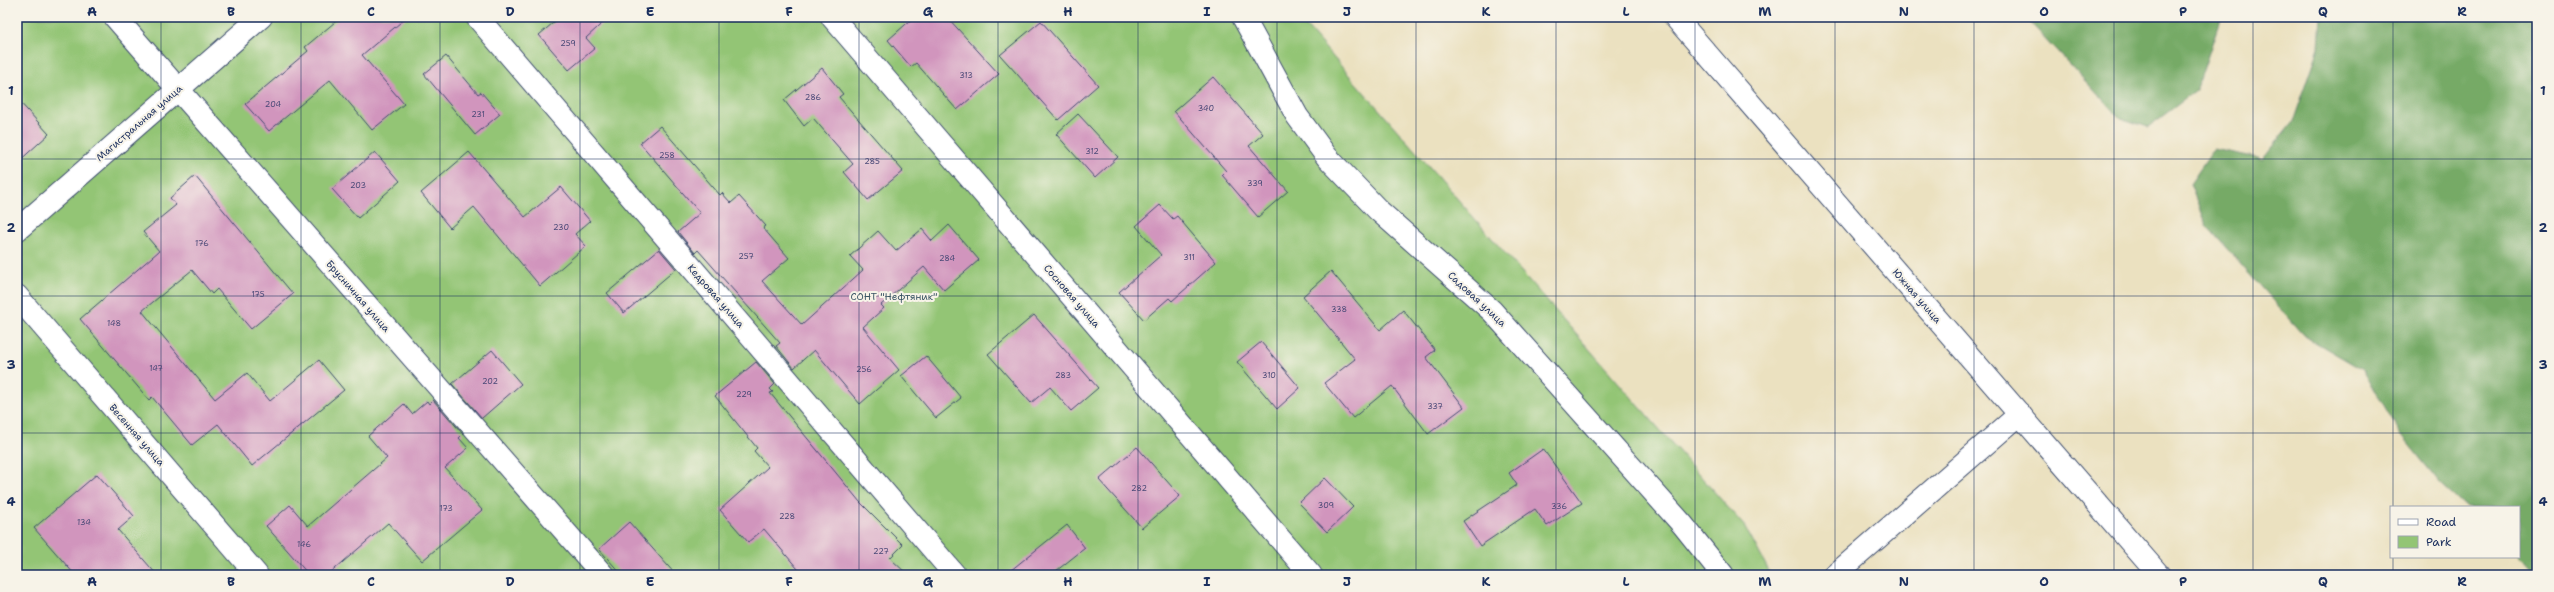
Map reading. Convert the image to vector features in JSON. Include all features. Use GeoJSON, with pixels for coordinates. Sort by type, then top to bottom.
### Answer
{"type":"FeatureCollection","features":[{"type":"Feature","properties":{"kind":"street","name":"Брусничная улица"},"geometry":{"type":"LineString","coordinates":[[115,17],[177,90],[602,575]]}},
{"type":"Feature","properties":{"kind":"street","name":"Магистральная улица"},"geometry":{"type":"LineString","coordinates":[[17,230],[261,17]]}},
{"type":"Feature","properties":{"kind":"street","name":"Кедровая улица"},"geometry":{"type":"LineString","coordinates":[[477,17],[955,575]]}},
{"type":"Feature","properties":{"kind":"street","name":"Сосновая улица"},"geometry":{"type":"LineString","coordinates":[[832,17],[1311,575]]}},
{"type":"Feature","properties":{"kind":"street","name":"Садовая улица"},"geometry":{"type":"LineString","coordinates":[[1243,17],[1298,116],[1327,157],[1378,210],[1492,311],[1683,525],[1723,575]]}},
{"type":"Feature","properties":{"kind":"street","name":"Южная улица"},"geometry":{"type":"LineString","coordinates":[[1675,17],[2159,575]]}},
{"type":"Feature","properties":{"kind":"street","name":"Весенняя улица"},"geometry":{"type":"LineString","coordinates":[[17,296],[257,575]]}},
{"type":"Feature","properties":{"kind":"street"},"geometry":{"type":"LineString","coordinates":[[1835,575],[2020,414]]}},
{"type":"Feature","properties":{"kind":"green space","name":"СОНТ \"Нефтяник\""},"geometry":{"type":"Polygon","coordinates":[[[17,17],[1298,17],[1746,528],[1771,575],[17,575],[17,17]]]}},
{"type":"Feature","properties":{"kind":"green space"},"geometry":{"type":"Polygon","coordinates":[[[2025,17],[2221,17],[2196,91],[2148,127],[2120,118],[2025,17]]]}},
{"type":"Feature","properties":{"kind":"green space"},"geometry":{"type":"Polygon","coordinates":[[[2321,17],[2537,17],[2537,570],[2520,558],[2520,506],[2465,506],[2440,483],[2402,436],[2363,370],[2303,335],[2206,225],[2190,184],[2214,149],[2263,159],[2293,122],[2319,48],[2321,17]]]}},
{"type":"Feature","properties":{"kind":"building"},"geometry":{"type":"Polygon","coordinates":[[[341,17],[407,17],[362,55],[404,104],[372,130],[330,80],[269,131],[245,104],[308,51],[305,47],[341,17]]]}},
{"type":"Feature","properties":{"kind":"building"},"geometry":{"type":"Polygon","coordinates":[[[560,17],[609,17],[586,38],[595,48],[569,70],[539,35],[560,17]]]}},
{"type":"Feature","properties":{"kind":"building"},"geometry":{"type":"Polygon","coordinates":[[[914,17],[947,17],[999,74],[957,110],[916,63],[911,67],[888,40],[914,17]]]}},
{"type":"Feature","properties":{"kind":"building"},"geometry":{"type":"Polygon","coordinates":[[[1041,21],[1098,85],[1058,120],[1000,55],[1041,21]]]}},
{"type":"Feature","properties":{"kind":"building"},"geometry":{"type":"Polygon","coordinates":[[[446,56],[478,94],[481,92],[500,114],[475,135],[424,74],[446,56]]]}},
{"type":"Feature","properties":{"kind":"building"},"geometry":{"type":"Polygon","coordinates":[[[822,68],[843,94],[839,97],[903,171],[868,200],[844,172],[853,164],[813,118],[804,126],[784,100],[822,68]]]}},
{"type":"Feature","properties":{"kind":"building"},"geometry":{"type":"Polygon","coordinates":[[[1213,77],[1263,134],[1249,146],[1288,191],[1258,217],[1222,175],[1226,171],[1174,111],[1213,77]]]}},
{"type":"Feature","properties":{"kind":"building"},"geometry":{"type":"Polygon","coordinates":[[[17,99],[49,134],[17,163],[17,99]]]}},
{"type":"Feature","properties":{"kind":"building"},"geometry":{"type":"Polygon","coordinates":[[[1078,114],[1118,157],[1095,178],[1056,134],[1078,114]]]}},
{"type":"Feature","properties":{"kind":"building"},"geometry":{"type":"Polygon","coordinates":[[[660,126],[720,195],[722,193],[731,203],[739,196],[766,226],[763,228],[789,258],[762,281],[802,325],[863,270],[850,256],[878,231],[896,251],[922,229],[932,241],[949,225],[979,260],[944,290],[924,267],[881,305],[884,308],[863,327],[899,370],[860,404],[814,350],[794,368],[776,346],[780,343],[698,250],[695,253],[678,232],[700,213],[640,143],[660,126]]]}},
{"type":"Feature","properties":{"kind":"building"},"geometry":{"type":"Polygon","coordinates":[[[375,152],[400,181],[358,218],[332,189],[375,152]]]}},
{"type":"Feature","properties":{"kind":"building"},"geometry":{"type":"Polygon","coordinates":[[[469,152],[525,217],[561,187],[590,221],[575,234],[586,246],[540,286],[474,207],[450,228],[421,193],[469,152]]]}},
{"type":"Feature","properties":{"kind":"building"},"geometry":{"type":"Polygon","coordinates":[[[195,176],[293,294],[251,329],[217,289],[212,294],[192,270],[142,311],[215,399],[247,373],[270,401],[319,360],[344,390],[252,466],[218,424],[192,445],[152,397],[149,400],[80,319],[159,251],[143,232],[176,205],[170,198],[195,176]]]}},
{"type":"Feature","properties":{"kind":"building"},"geometry":{"type":"Polygon","coordinates":[[[1160,205],[1173,219],[1177,216],[1216,262],[1172,301],[1169,298],[1144,320],[1119,292],[1161,255],[1136,226],[1160,205]]]}},
{"type":"Feature","properties":{"kind":"building"},"geometry":{"type":"Polygon","coordinates":[[[659,249],[676,269],[624,313],[607,293],[659,249]]]}},
{"type":"Feature","properties":{"kind":"building"},"geometry":{"type":"Polygon","coordinates":[[[1331,271],[1380,330],[1403,310],[1435,350],[1426,357],[1464,407],[1428,434],[1392,386],[1353,418],[1324,383],[1355,359],[1303,296],[1331,271]]]}},
{"type":"Feature","properties":{"kind":"building"},"geometry":{"type":"Polygon","coordinates":[[[1034,315],[1098,388],[1071,411],[1050,387],[1031,403],[988,354],[1034,315]]]}},
{"type":"Feature","properties":{"kind":"building"},"geometry":{"type":"Polygon","coordinates":[[[1261,342],[1300,388],[1277,409],[1237,362],[1261,342]]]}},
{"type":"Feature","properties":{"kind":"building"},"geometry":{"type":"Polygon","coordinates":[[[492,350],[521,384],[482,418],[452,384],[492,350]]]}},
{"type":"Feature","properties":{"kind":"building"},"geometry":{"type":"Polygon","coordinates":[[[926,356],[961,398],[936,418],[901,376],[926,356]]]}},
{"type":"Feature","properties":{"kind":"building"},"geometry":{"type":"Polygon","coordinates":[[[756,362],[775,384],[770,389],[773,392],[770,393],[860,502],[903,545],[890,558],[908,575],[803,575],[764,529],[748,542],[720,510],[768,467],[754,451],[757,448],[715,396],[756,362]]]}},
{"type":"Feature","properties":{"kind":"building"},"geometry":{"type":"Polygon","coordinates":[[[433,400],[463,434],[459,438],[468,448],[445,468],[482,510],[422,561],[388,523],[328,575],[309,575],[266,526],[290,505],[308,526],[387,458],[368,436],[404,404],[412,414],[427,401],[429,404],[433,400]]]}},
{"type":"Feature","properties":{"kind":"building"},"geometry":{"type":"Polygon","coordinates":[[[1137,447],[1180,496],[1142,528],[1099,480],[1137,447]]]}},
{"type":"Feature","properties":{"kind":"building"},"geometry":{"type":"Polygon","coordinates":[[[1543,449],[1582,503],[1547,526],[1535,509],[1480,546],[1463,521],[1517,485],[1509,473],[1543,449]]]}},
{"type":"Feature","properties":{"kind":"building"},"geometry":{"type":"Polygon","coordinates":[[[97,474],[134,516],[118,530],[157,575],[75,575],[34,528],[97,474]]]}},
{"type":"Feature","properties":{"kind":"building"},"geometry":{"type":"Polygon","coordinates":[[[1325,478],[1353,507],[1327,532],[1299,503],[1325,478]]]}},
{"type":"Feature","properties":{"kind":"building"},"geometry":{"type":"Polygon","coordinates":[[[629,522],[676,575],[622,575],[599,549],[629,522]]]}},
{"type":"Feature","properties":{"kind":"building"},"geometry":{"type":"Polygon","coordinates":[[[1067,525],[1085,548],[1051,575],[1005,575],[1067,525]]]}}]}
